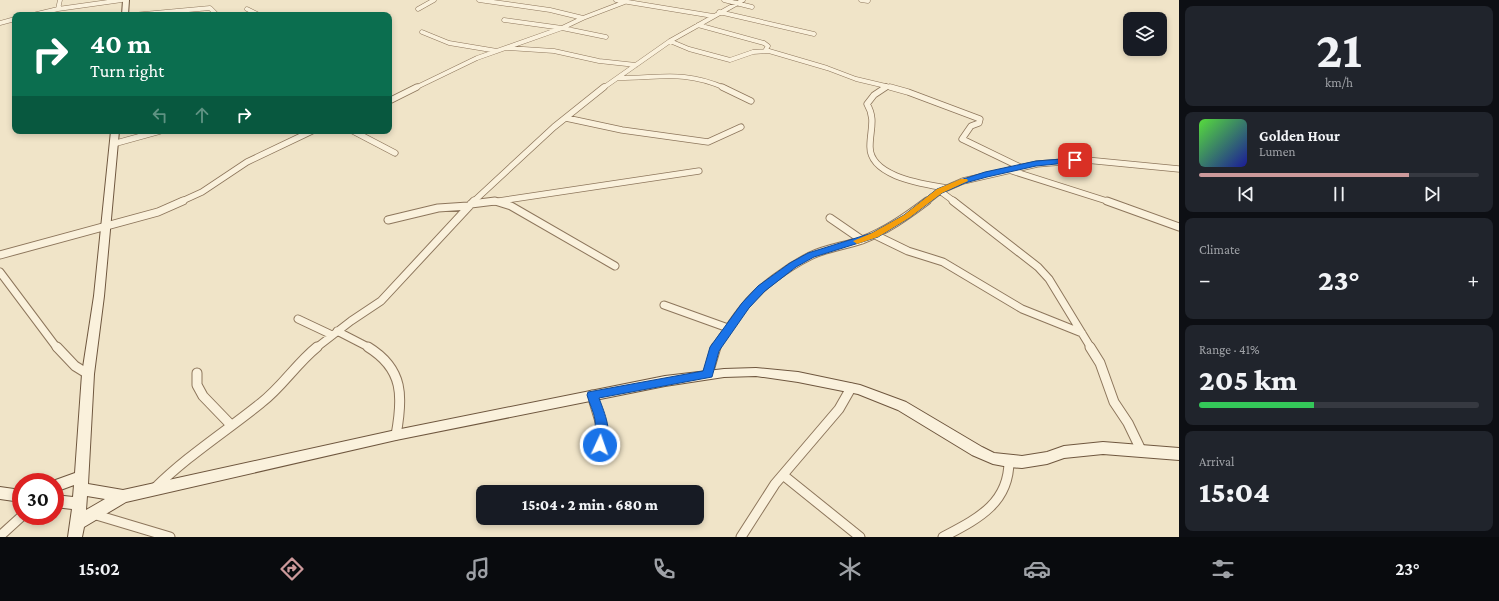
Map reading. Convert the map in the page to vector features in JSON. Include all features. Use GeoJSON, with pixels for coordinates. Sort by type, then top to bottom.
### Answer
{"type":"FeatureCollection","features":[{"type":"Feature","properties":{"kind":"main road"},"geometry":{"type":"LineString","coordinates":[[125,12],[126,0]]}},
{"type":"Feature","properties":{"kind":"main road"},"geometry":{"type":"LineString","coordinates":[[76,530],[80,504],[88,374],[107,227],[115,134]]}},
{"type":"Feature","properties":{"kind":"main road"},"geometry":{"type":"LineString","coordinates":[[76,530],[92,514],[123,496],[396,435],[592,395],[708,374],[756,372],[798,377],[851,388],[883,398],[902,406],[977,451],[993,458],[1009,461],[1022,462],[1047,458],[1064,452],[1103,448],[1141,450],[1175,455]]}},
{"type":"Feature","properties":{"kind":"main road"},"geometry":{"type":"LineString","coordinates":[[64,485],[81,482],[123,496]]}},
{"type":"Feature","properties":{"kind":"main road"},"geometry":{"type":"LineString","coordinates":[[2,492],[12,494]]}},
{"type":"Feature","properties":{"kind":"main road"},"geometry":{"type":"LineString","coordinates":[[64,502],[80,504]]}},
{"type":"Feature","properties":{"kind":"street"},"geometry":{"type":"LineString","coordinates":[[58,9],[60,0]]}},
{"type":"Feature","properties":{"kind":"street"},"geometry":{"type":"LineString","coordinates":[[46,12],[122,0]]}},
{"type":"Feature","properties":{"kind":"street"},"geometry":{"type":"LineString","coordinates":[[418,9],[434,0]]}},
{"type":"Feature","properties":{"kind":"street"},"geometry":{"type":"LineString","coordinates":[[479,0],[550,10],[583,18]]}},
{"type":"Feature","properties":{"kind":"street"},"geometry":{"type":"LineString","coordinates":[[616,0],[716,14],[814,34]]}},
{"type":"Feature","properties":{"kind":"street"},"geometry":{"type":"LineString","coordinates":[[724,0],[740,2],[752,7]]}},
{"type":"Feature","properties":{"kind":"street"},"geometry":{"type":"LineString","coordinates":[[861,0],[868,1]]}},
{"type":"Feature","properties":{"kind":"street"},"geometry":{"type":"LineString","coordinates":[[392,100],[461,65],[562,28],[624,2]]}},
{"type":"Feature","properties":{"kind":"street"},"geometry":{"type":"LineString","coordinates":[[153,489],[172,472],[275,391],[296,366],[334,333],[381,301],[469,205],[554,127],[580,106],[670,41],[740,2]]}},
{"type":"Feature","properties":{"kind":"street"},"geometry":{"type":"LineString","coordinates":[[166,12],[210,8],[214,12]]}},
{"type":"Feature","properties":{"kind":"street"},"geometry":{"type":"LineString","coordinates":[[247,9],[253,12]]}},
{"type":"Feature","properties":{"kind":"street"},"geometry":{"type":"LineString","coordinates":[[0,23],[12,20]]}},
{"type":"Feature","properties":{"kind":"street"},"geometry":{"type":"LineString","coordinates":[[504,20],[562,28],[606,37]]}},
{"type":"Feature","properties":{"kind":"street"},"geometry":{"type":"LineString","coordinates":[[698,25],[764,43],[768,46],[765,50]]}},
{"type":"Feature","properties":{"kind":"street"},"geometry":{"type":"LineString","coordinates":[[422,32],[449,42],[497,51]]}},
{"type":"Feature","properties":{"kind":"street"},"geometry":{"type":"LineString","coordinates":[[670,41],[689,49],[730,60],[765,50],[827,68],[856,79],[908,92],[980,119],[979,123],[966,130],[962,139],[1020,167]]}},
{"type":"Feature","properties":{"kind":"street"},"geometry":{"type":"LineString","coordinates":[[505,48],[554,51],[595,60],[636,65]]}},
{"type":"Feature","properties":{"kind":"street"},"geometry":{"type":"LineString","coordinates":[[619,78],[693,77],[704,80],[751,101]]}},
{"type":"Feature","properties":{"kind":"street"},"geometry":{"type":"LineString","coordinates":[[887,87],[874,95],[867,104],[873,116],[870,149],[876,163],[888,172],[905,179],[943,190],[1038,267],[1049,279],[1100,363],[1114,402],[1128,423],[1141,450]]}},
{"type":"Feature","properties":{"kind":"street"},"geometry":{"type":"LineString","coordinates":[[566,118],[622,130],[708,142],[741,126]]}},
{"type":"Feature","properties":{"kind":"street"},"geometry":{"type":"LineString","coordinates":[[113,144],[149,134]]}},
{"type":"Feature","properties":{"kind":"street"},"geometry":{"type":"LineString","coordinates":[[0,255],[158,212],[183,202],[217,183],[247,162],[306,134]]}},
{"type":"Feature","properties":{"kind":"street"},"geometry":{"type":"LineString","coordinates":[[359,134],[395,153]]}},
{"type":"Feature","properties":{"kind":"street"},"geometry":{"type":"LineString","coordinates":[[708,374],[714,350],[745,305],[761,289],[793,265],[811,255],[875,235],[906,217],[943,190],[985,175],[1056,161],[1086,160],[1179,169]]}},
{"type":"Feature","properties":{"kind":"street"},"geometry":{"type":"LineString","coordinates":[[1008,170],[1120,205],[1179,227]]}},
{"type":"Feature","properties":{"kind":"street"},"geometry":{"type":"LineString","coordinates":[[388,220],[441,208],[700,171]]}},
{"type":"Feature","properties":{"kind":"street"},"geometry":{"type":"LineString","coordinates":[[498,201],[528,214],[615,266]]}},
{"type":"Feature","properties":{"kind":"street"},"geometry":{"type":"LineString","coordinates":[[830,218],[862,240]]}},
{"type":"Feature","properties":{"kind":"street"},"geometry":{"type":"LineString","coordinates":[[875,235],[908,251],[957,268],[984,288],[1022,309],[1082,332]]}},
{"type":"Feature","properties":{"kind":"street"},"geometry":{"type":"LineString","coordinates":[[0,272],[60,352],[75,366],[88,374]]}},
{"type":"Feature","properties":{"kind":"street"},"geometry":{"type":"LineString","coordinates":[[664,305],[728,328]]}},
{"type":"Feature","properties":{"kind":"street"},"geometry":{"type":"LineString","coordinates":[[298,319],[334,333],[381,355],[391,364],[400,399],[396,435]]}},
{"type":"Feature","properties":{"kind":"street"},"geometry":{"type":"LineString","coordinates":[[197,373],[197,385],[203,396],[231,425]]}},
{"type":"Feature","properties":{"kind":"street"},"geometry":{"type":"LineString","coordinates":[[742,537],[755,513],[783,475],[839,409],[851,388]]}},
{"type":"Feature","properties":{"kind":"street"},"geometry":{"type":"LineString","coordinates":[[592,395],[601,418],[602,435],[599,455]]}},
{"type":"Feature","properties":{"kind":"street"},"geometry":{"type":"LineString","coordinates":[[943,537],[983,514],[996,502],[1008,479],[1009,461]]}},
{"type":"Feature","properties":{"kind":"street"},"geometry":{"type":"LineString","coordinates":[[783,475],[860,537]]}},
{"type":"Feature","properties":{"kind":"street"},"geometry":{"type":"LineString","coordinates":[[92,514],[170,537]]}},
{"type":"Feature","properties":{"kind":"street"},"geometry":{"type":"LineString","coordinates":[[0,536],[12,525]]}},
{"type":"Feature","properties":{"kind":"slow traffic"},"geometry":{"type":"LineString","coordinates":[[857,241],[875,235],[906,217],[920,204],[940,191],[964,181]]}},
{"type":"Feature","properties":{"kind":"route"},"geometry":{"type":"LineString","coordinates":[[600,445],[602,435],[601,418],[592,395],[708,374],[714,350],[745,305],[761,289],[793,265],[811,255],[875,235],[906,217],[920,204],[940,191],[963,181],[1036,164],[1075,160]]}}]}
